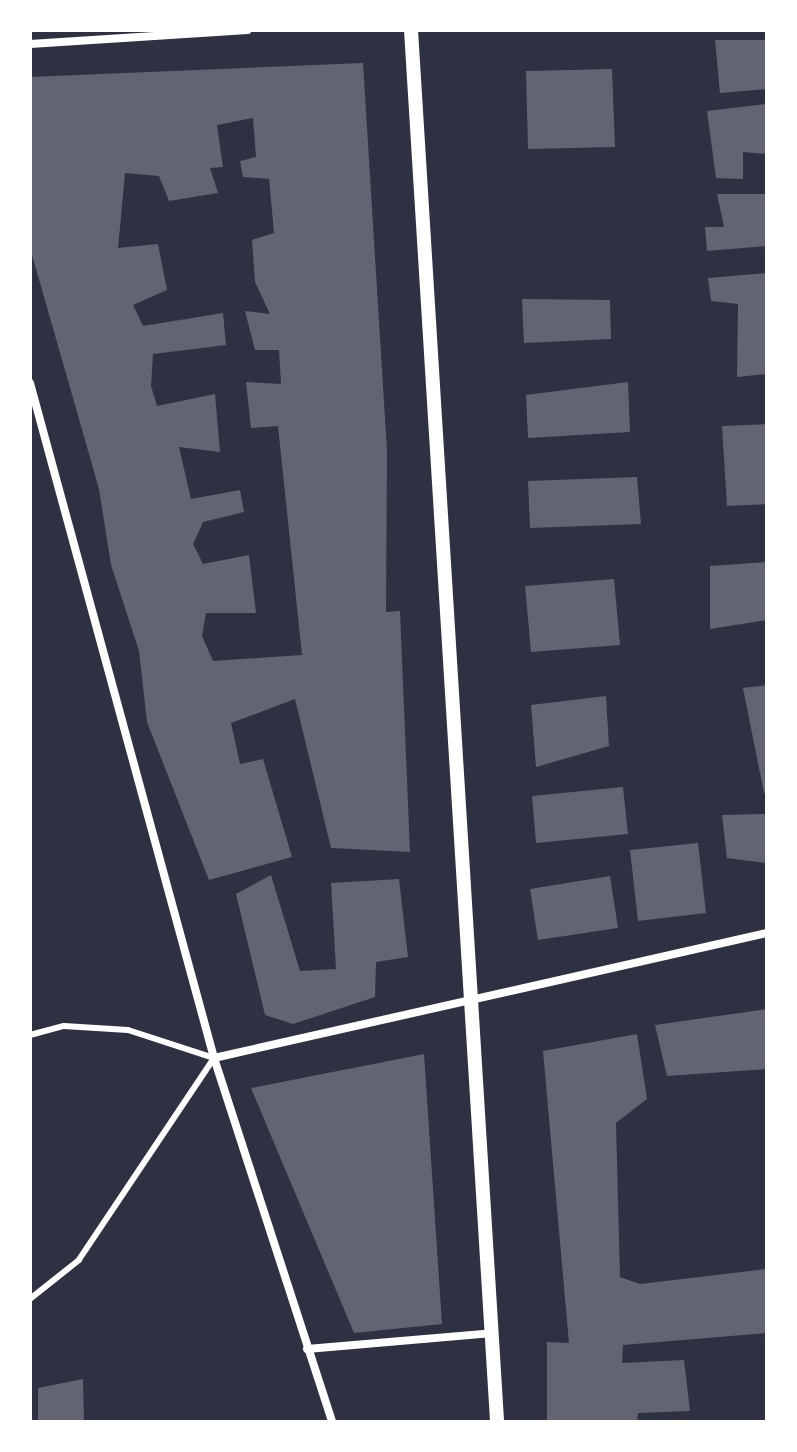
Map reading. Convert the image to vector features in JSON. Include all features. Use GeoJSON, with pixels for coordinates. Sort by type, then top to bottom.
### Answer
{"type":"FeatureCollection","features":[{"type":"Feature","properties":{"kind":"street"},"geometry":{"type":"LineString","coordinates":[[30,44],[248,30]]}},
{"type":"Feature","properties":{"kind":"street"},"geometry":{"type":"LineString","coordinates":[[411,30],[497,1422]]}},
{"type":"Feature","properties":{"kind":"street"},"geometry":{"type":"LineString","coordinates":[[30,383],[214,1058],[332,1422]]}},
{"type":"Feature","properties":{"kind":"street"},"geometry":{"type":"LineString","coordinates":[[214,1058],[767,933]]}},
{"type":"Feature","properties":{"kind":"street"},"geometry":{"type":"LineString","coordinates":[[307,1349],[492,1333]]}},
{"type":"Feature","properties":{"kind":"lane"},"geometry":{"type":"LineString","coordinates":[[30,1035],[64,1026],[128,1030],[214,1058],[79,1260],[30,1299]]}},
{"type":"Feature","properties":{"kind":"building"},"geometry":{"type":"Polygon","coordinates":[[[715,40],[767,40],[767,89],[720,93],[715,40]]]}},
{"type":"Feature","properties":{"kind":"building"},"geometry":{"type":"Polygon","coordinates":[[[363,63],[387,450],[386,612],[400,611],[410,852],[331,848],[295,699],[231,723],[240,764],[263,759],[292,857],[209,880],[147,722],[139,651],[111,565],[99,489],[30,248],[30,77],[363,63]],[[253,118],[217,125],[223,167],[210,168],[218,193],[169,201],[159,176],[125,173],[118,248],[158,244],[167,290],[133,305],[143,326],[223,313],[226,345],[153,354],[151,386],[157,406],[215,394],[220,452],[179,447],[191,499],[240,490],[244,512],[203,522],[193,544],[203,564],[249,555],[256,613],[206,613],[202,636],[213,661],[302,655],[278,426],[251,428],[246,382],[281,384],[279,350],[255,350],[245,311],[270,314],[255,282],[252,240],[274,233],[269,179],[243,177],[240,161],[256,157],[253,118]]]}},
{"type":"Feature","properties":{"kind":"building"},"geometry":{"type":"Polygon","coordinates":[[[612,69],[615,147],[528,149],[526,71],[612,69]]]}},
{"type":"Feature","properties":{"kind":"building"},"geometry":{"type":"Polygon","coordinates":[[[767,104],[767,154],[743,152],[743,179],[716,178],[707,111],[767,104]]]}},
{"type":"Feature","properties":{"kind":"building"},"geometry":{"type":"Polygon","coordinates":[[[717,194],[767,194],[767,246],[707,251],[705,227],[724,227],[717,194]]]}},
{"type":"Feature","properties":{"kind":"building"},"geometry":{"type":"Polygon","coordinates":[[[767,273],[767,374],[737,377],[738,304],[711,301],[708,278],[767,273]]]}},
{"type":"Feature","properties":{"kind":"building"},"geometry":{"type":"Polygon","coordinates":[[[522,299],[610,300],[611,339],[524,343],[522,299]]]}},
{"type":"Feature","properties":{"kind":"building"},"geometry":{"type":"Polygon","coordinates":[[[628,382],[630,432],[528,438],[526,395],[628,382]]]}},
{"type":"Feature","properties":{"kind":"building"},"geometry":{"type":"Polygon","coordinates":[[[767,424],[767,504],[727,506],[722,426],[767,424]]]}},
{"type":"Feature","properties":{"kind":"building"},"geometry":{"type":"Polygon","coordinates":[[[637,477],[641,524],[530,528],[528,481],[637,477]]]}},
{"type":"Feature","properties":{"kind":"building"},"geometry":{"type":"Polygon","coordinates":[[[767,562],[767,620],[710,629],[710,566],[767,562]]]}},
{"type":"Feature","properties":{"kind":"building"},"geometry":{"type":"Polygon","coordinates":[[[614,579],[620,645],[531,652],[525,586],[614,579]]]}},
{"type":"Feature","properties":{"kind":"building"},"geometry":{"type":"Polygon","coordinates":[[[767,685],[767,793],[764,793],[743,688],[767,685]]]}},
{"type":"Feature","properties":{"kind":"building"},"geometry":{"type":"Polygon","coordinates":[[[606,696],[609,746],[536,767],[531,705],[606,696]]]}},
{"type":"Feature","properties":{"kind":"building"},"geometry":{"type":"Polygon","coordinates":[[[623,787],[628,834],[536,843],[532,796],[623,787]]]}},
{"type":"Feature","properties":{"kind":"building"},"geometry":{"type":"Polygon","coordinates":[[[767,814],[767,863],[727,858],[722,815],[767,814]]]}},
{"type":"Feature","properties":{"kind":"building"},"geometry":{"type":"Polygon","coordinates":[[[698,843],[706,913],[638,921],[630,850],[698,843]]]}},
{"type":"Feature","properties":{"kind":"building"},"geometry":{"type":"Polygon","coordinates":[[[271,875],[300,971],[336,969],[331,883],[399,879],[408,957],[376,962],[375,997],[293,1024],[265,1015],[236,894],[271,875]]]}},
{"type":"Feature","properties":{"kind":"building"},"geometry":{"type":"Polygon","coordinates":[[[610,876],[618,928],[538,940],[530,889],[610,876]]]}},
{"type":"Feature","properties":{"kind":"building"},"geometry":{"type":"Polygon","coordinates":[[[767,1009],[767,1069],[667,1076],[655,1025],[767,1009]]]}},
{"type":"Feature","properties":{"kind":"building"},"geometry":{"type":"Polygon","coordinates":[[[637,1034],[647,1099],[616,1123],[620,1277],[640,1284],[767,1269],[767,1333],[623,1345],[622,1363],[684,1360],[690,1411],[638,1413],[637,1422],[547,1422],[547,1342],[569,1343],[543,1051],[637,1034]]]}},
{"type":"Feature","properties":{"kind":"building"},"geometry":{"type":"Polygon","coordinates":[[[424,1054],[442,1324],[354,1333],[251,1088],[424,1054]]]}},
{"type":"Feature","properties":{"kind":"building"},"geometry":{"type":"Polygon","coordinates":[[[83,1379],[84,1422],[38,1422],[38,1388],[83,1379]]]}}]}
